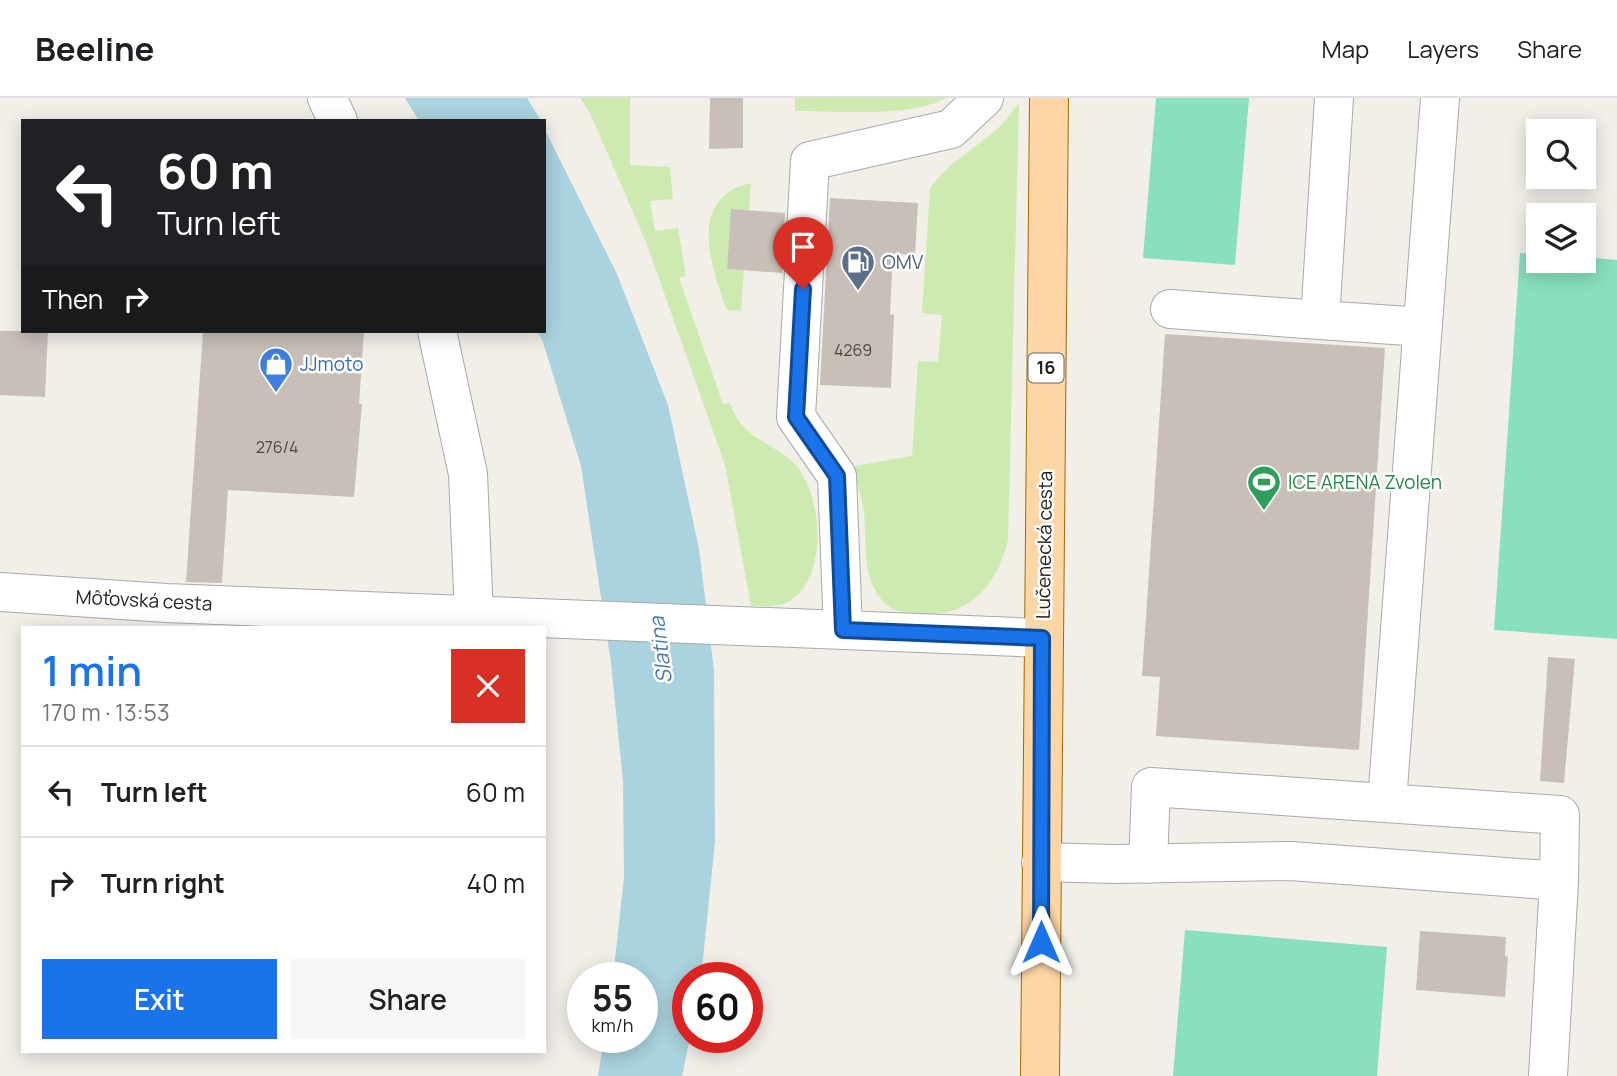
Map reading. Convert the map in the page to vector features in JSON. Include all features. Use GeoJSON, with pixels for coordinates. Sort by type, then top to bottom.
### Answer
{"type":"FeatureCollection","features":[{"type":"Feature","properties":{"kind":"main road","name":"Lučenecká cesta"},"geometry":{"type":"LineString","coordinates":[[1041,1076],[1042,638],[1049,98]]}},
{"type":"Feature","properties":{"kind":"lane"},"geometry":{"type":"LineString","coordinates":[[327,98],[337,119]]}},
{"type":"Feature","properties":{"kind":"lane"},"geometry":{"type":"LineString","coordinates":[[843,630],[837,476],[796,417],[810,161],[951,129],[984,98]]}},
{"type":"Feature","properties":{"kind":"lane"},"geometry":{"type":"LineString","coordinates":[[1320,320],[1334,98]]}},
{"type":"Feature","properties":{"kind":"lane"},"geometry":{"type":"LineString","coordinates":[[1387,802],[1440,98]]}},
{"type":"Feature","properties":{"kind":"lane"},"geometry":{"type":"LineString","coordinates":[[1170,309],[1423,327]]}},
{"type":"Feature","properties":{"kind":"lane"},"geometry":{"type":"LineString","coordinates":[[437,333],[468,474],[478,619]]}},
{"type":"Feature","properties":{"kind":"lane","name":"Môťovská cesta"},"geometry":{"type":"LineString","coordinates":[[0,592],[166,603],[288,618],[544,618],[1042,638]]}},
{"type":"Feature","properties":{"kind":"lane"},"geometry":{"type":"LineString","coordinates":[[1148,864],[1151,787],[1560,815],[1548,1076]]}},
{"type":"Feature","properties":{"kind":"lane"},"geometry":{"type":"LineString","coordinates":[[1041,862],[1291,862],[1559,881]]}},
{"type":"Feature","properties":{"kind":"green space"},"geometry":{"type":"Polygon","coordinates":[[[580,98],[630,98],[630,165],[670,167],[673,199],[650,201],[655,231],[678,228],[686,276],[679,278],[723,404],[730,403],[744,427],[788,458],[807,482],[816,517],[816,555],[812,573],[804,588],[788,602],[773,606],[751,606],[725,465],[646,242],[590,113],[580,98]]]}},
{"type":"Feature","properties":{"kind":"green space"},"geometry":{"type":"Polygon","coordinates":[[[795,98],[946,98],[931,104],[893,111],[852,112],[795,111],[795,98]]]}},
{"type":"Feature","properties":{"kind":"green space"},"geometry":{"type":"Polygon","coordinates":[[[1156,98],[1249,98],[1235,265],[1143,258],[1156,98]]]}},
{"type":"Feature","properties":{"kind":"green space"},"geometry":{"type":"Polygon","coordinates":[[[1019,103],[1008,540],[989,583],[968,603],[955,610],[940,613],[902,612],[891,608],[874,589],[867,565],[863,507],[857,483],[849,467],[912,456],[918,361],[938,362],[942,315],[922,313],[930,188],[953,164],[1000,126],[1019,103]]]}},
{"type":"Feature","properties":{"kind":"green space"},"geometry":{"type":"Polygon","coordinates":[[[751,183],[749,210],[731,210],[727,269],[744,270],[741,311],[727,310],[710,254],[711,218],[718,203],[731,191],[751,183]]]}},
{"type":"Feature","properties":{"kind":"green space"},"geometry":{"type":"Polygon","coordinates":[[[1520,253],[1526,253],[1526,273],[1596,273],[1596,258],[1617,260],[1617,639],[1494,630],[1520,253]]]}},
{"type":"Feature","properties":{"kind":"green space"},"geometry":{"type":"Polygon","coordinates":[[[1185,930],[1387,947],[1377,1076],[1173,1076],[1185,930]]]}},
{"type":"Feature","properties":{"kind":"water"},"geometry":{"type":"Polygon","coordinates":[[[405,98],[527,98],[540,119],[418,119],[405,98]]]}},
{"type":"Feature","properties":{"kind":"water","name":"Slatina"},"geometry":{"type":"Polygon","coordinates":[[[546,132],[617,274],[668,405],[699,549],[714,670],[715,842],[703,962],[672,962],[672,1053],[687,1053],[682,1076],[598,1076],[602,1053],[658,1053],[658,962],[615,962],[624,877],[623,782],[611,663],[581,466],[538,333],[546,333],[546,132]]]}},
{"type":"Feature","properties":{"kind":"building"},"geometry":{"type":"Polygon","coordinates":[[[710,98],[743,98],[743,148],[709,149],[710,98]]]}},
{"type":"Feature","properties":{"kind":"building"},"geometry":{"type":"Polygon","coordinates":[[[830,198],[918,203],[915,255],[893,254],[890,314],[894,315],[891,388],[820,385],[830,198]]]}},
{"type":"Feature","properties":{"kind":"building"},"geometry":{"type":"Polygon","coordinates":[[[731,209],[785,213],[782,273],[727,269],[731,209]]]}},
{"type":"Feature","properties":{"kind":"building"},"geometry":{"type":"Polygon","coordinates":[[[0,331],[48,333],[45,397],[0,395],[0,331]]]}},
{"type":"Feature","properties":{"kind":"building"},"geometry":{"type":"Polygon","coordinates":[[[203,333],[364,333],[359,404],[362,404],[354,497],[228,490],[222,583],[186,582],[203,333]]]}},
{"type":"Feature","properties":{"kind":"building","name":"ICE ARENA Zvolen"},"geometry":{"type":"Polygon","coordinates":[[[1165,334],[1385,348],[1359,750],[1156,736],[1160,677],[1142,676],[1165,334]]]}},
{"type":"Feature","properties":{"kind":"building"},"geometry":{"type":"Polygon","coordinates":[[[1548,657],[1575,659],[1564,783],[1540,781],[1548,657]]]}},
{"type":"Feature","properties":{"kind":"building"},"geometry":{"type":"Polygon","coordinates":[[[1420,931],[1506,937],[1505,956],[1508,957],[1505,997],[1416,990],[1420,931]]]}},
{"type":"Feature","properties":{"kind":"place","name":"OMV"},"geometry":{"type":"Point","coordinates":[858,292]}},
{"type":"Feature","properties":{"kind":"place","name":"JJmoto"},"geometry":{"type":"Point","coordinates":[276,394]}},
{"type":"Feature","properties":{"kind":"place","name":"ICE ARENA Zvolen"},"geometry":{"type":"Point","coordinates":[1264,512]}},
{"type":"Feature","properties":{"kind":"route"},"geometry":{"type":"LineString","coordinates":[[803,289],[796,417],[837,476],[843,630],[1042,638],[1041,942]]}}]}
